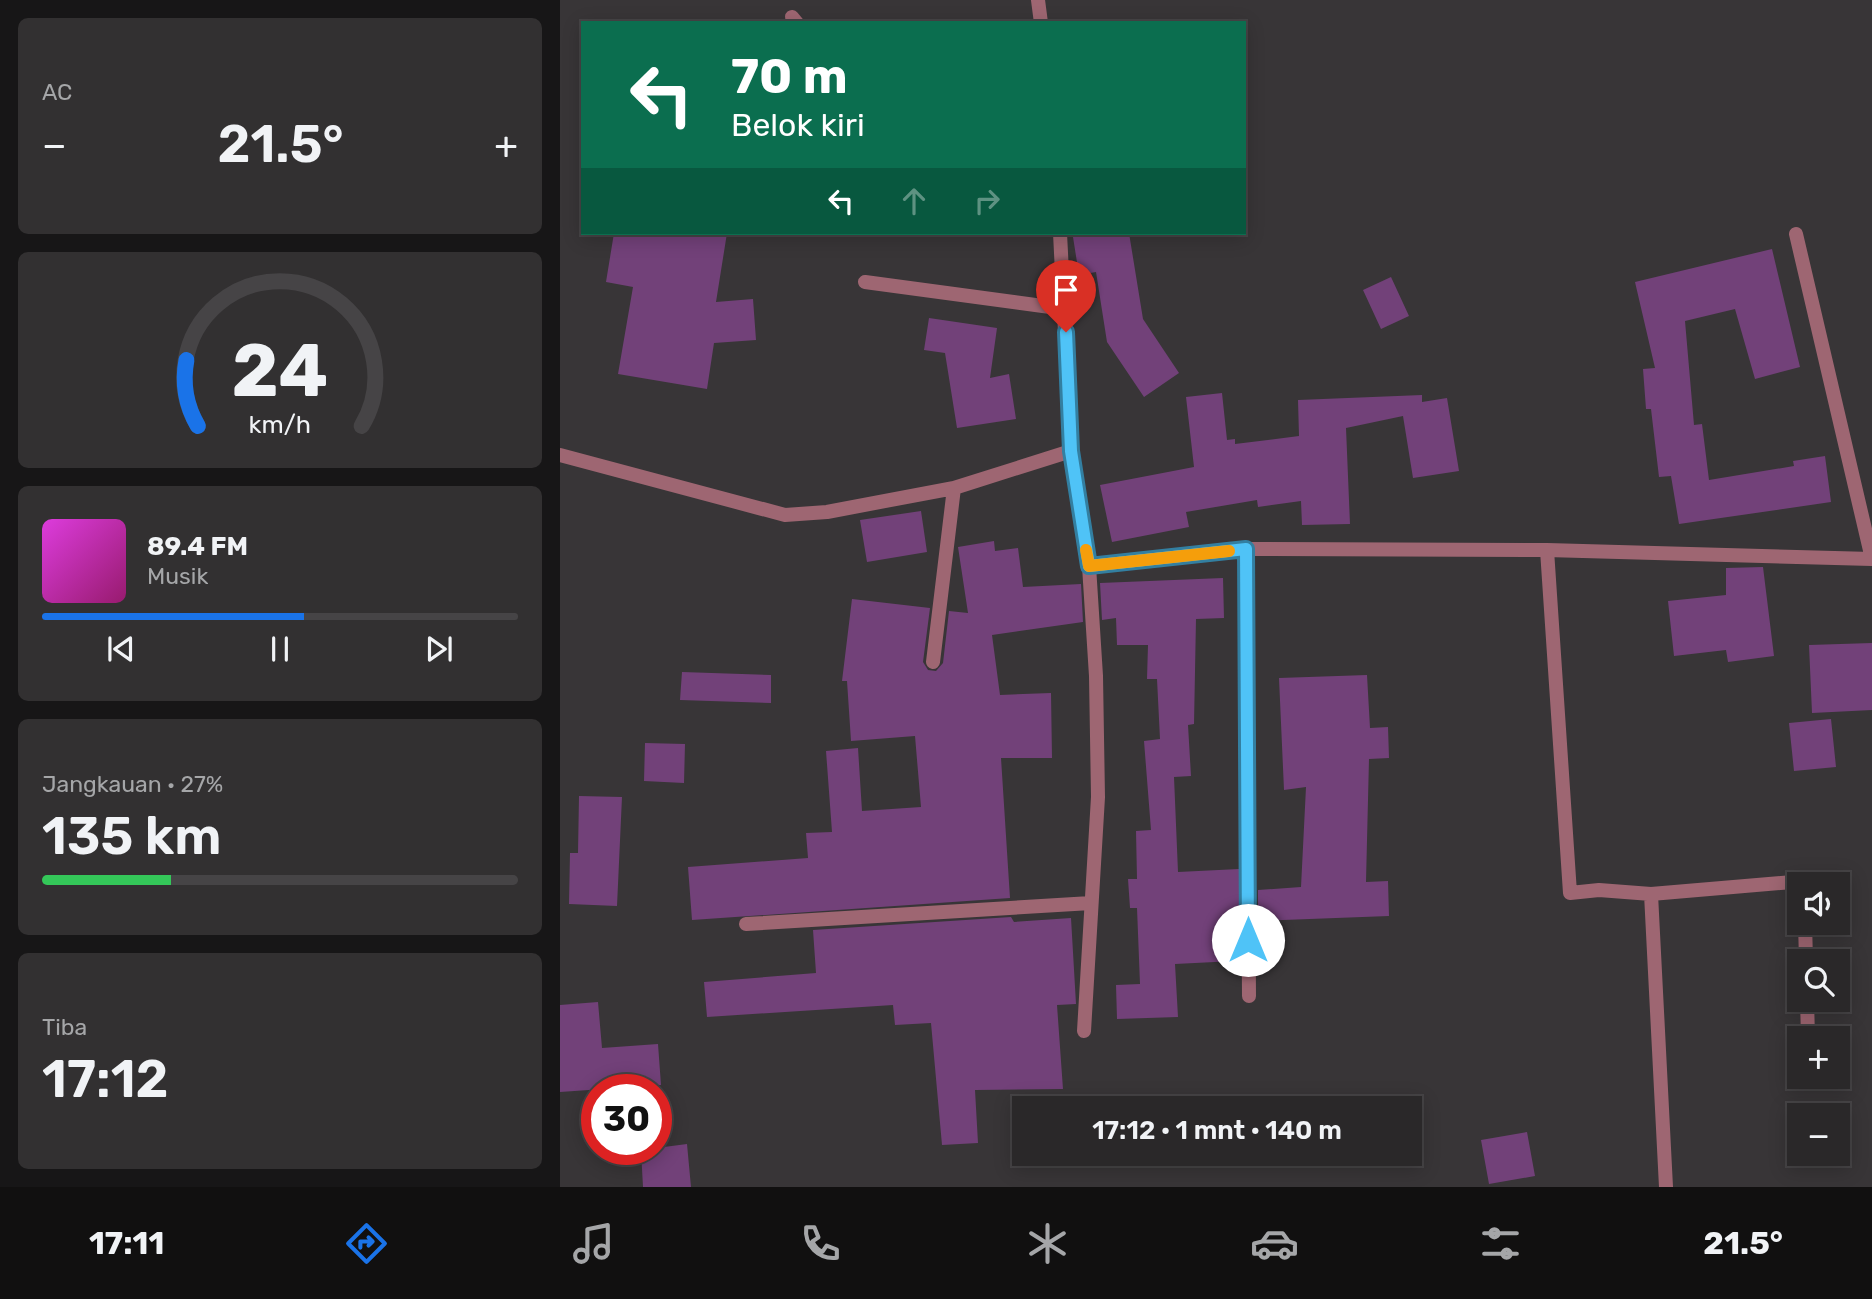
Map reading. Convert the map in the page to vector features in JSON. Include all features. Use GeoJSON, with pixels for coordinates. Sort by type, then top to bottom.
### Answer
{"type":"FeatureCollection","features":[{"type":"Feature","properties":{"kind":"street"},"geometry":{"type":"LineString","coordinates":[[1038,0],[1041,21]]}},
{"type":"Feature","properties":{"kind":"street"},"geometry":{"type":"LineString","coordinates":[[1089,566],[1246,549],[1547,550],[1872,559],[1796,234]]}},
{"type":"Feature","properties":{"kind":"street"},"geometry":{"type":"LineString","coordinates":[[1060,235],[1066,309],[1071,451],[1089,566],[1096,676],[1098,797],[1084,1031]]}},
{"type":"Feature","properties":{"kind":"street"},"geometry":{"type":"LineString","coordinates":[[865,282],[1066,309]]}},
{"type":"Feature","properties":{"kind":"street"},"geometry":{"type":"LineString","coordinates":[[560,455],[785,515],[827,512],[954,488],[1071,451]]}},
{"type":"Feature","properties":{"kind":"street"},"geometry":{"type":"LineString","coordinates":[[933,662],[954,488]]}},
{"type":"Feature","properties":{"kind":"street"},"geometry":{"type":"LineString","coordinates":[[1246,549],[1249,996]]}},
{"type":"Feature","properties":{"kind":"street"},"geometry":{"type":"LineString","coordinates":[[1547,550],[1570,893],[1599,890],[1651,894],[1787,882]]}},
{"type":"Feature","properties":{"kind":"street"},"geometry":{"type":"LineString","coordinates":[[1651,894],[1666,1187]]}},
{"type":"Feature","properties":{"kind":"street"},"geometry":{"type":"LineString","coordinates":[[746,924],[1091,903]]}},
{"type":"Feature","properties":{"kind":"building"},"geometry":{"type":"Polygon","coordinates":[[[614,235],[727,235],[716,302],[753,299],[756,340],[714,343],[707,389],[618,374],[633,287],[606,282],[614,235]]]}},
{"type":"Feature","properties":{"kind":"building"},"geometry":{"type":"Polygon","coordinates":[[[1129,235],[1143,319],[1179,373],[1144,397],[1107,342],[1096,272],[1079,275],[1073,237],[1129,235]]]}},
{"type":"Feature","properties":{"kind":"building"},"geometry":{"type":"Polygon","coordinates":[[[1772,249],[1800,367],[1755,379],[1735,309],[1685,321],[1694,425],[1702,424],[1709,480],[1794,466],[1793,461],[1825,456],[1831,502],[1679,524],[1671,476],[1659,477],[1651,409],[1646,409],[1643,369],[1655,368],[1635,282],[1772,249]]]}},
{"type":"Feature","properties":{"kind":"building"},"geometry":{"type":"Polygon","coordinates":[[[1391,277],[1409,316],[1381,329],[1363,290],[1391,277]]]}},
{"type":"Feature","properties":{"kind":"building"},"geometry":{"type":"Polygon","coordinates":[[[929,318],[997,328],[990,378],[1009,374],[1016,419],[957,428],[945,353],[924,350],[929,318]]]}},
{"type":"Feature","properties":{"kind":"building"},"geometry":{"type":"Polygon","coordinates":[[[1222,393],[1227,440],[1235,439],[1235,444],[1299,436],[1298,400],[1422,395],[1422,402],[1447,398],[1459,471],[1413,478],[1403,416],[1346,428],[1350,524],[1302,525],[1301,501],[1258,507],[1257,500],[1186,512],[1189,527],[1112,542],[1100,485],[1194,467],[1186,397],[1222,393]]]}},
{"type":"Feature","properties":{"kind":"building"},"geometry":{"type":"Polygon","coordinates":[[[921,511],[927,552],[867,562],[860,520],[921,511]]]}},
{"type":"Feature","properties":{"kind":"building"},"geometry":{"type":"Polygon","coordinates":[[[994,541],[995,551],[1018,548],[1023,587],[1081,584],[1083,622],[992,635],[1000,695],[1051,693],[1052,758],[1001,758],[1010,898],[692,920],[688,867],[808,858],[806,833],[832,832],[826,751],[858,748],[862,811],[921,807],[915,736],[851,741],[847,681],[842,681],[852,599],[930,608],[923,662],[928,670],[936,671],[943,663],[949,611],[968,613],[958,547],[994,541]]]}},
{"type":"Feature","properties":{"kind":"building"},"geometry":{"type":"Polygon","coordinates":[[[1763,567],[1774,656],[1728,662],[1726,650],[1674,656],[1668,601],[1726,595],[1726,568],[1763,567]]]}},
{"type":"Feature","properties":{"kind":"building"},"geometry":{"type":"Polygon","coordinates":[[[1223,578],[1224,618],[1196,619],[1194,724],[1188,725],[1191,776],[1174,777],[1178,872],[1239,869],[1239,922],[1233,922],[1235,961],[1175,964],[1178,1017],[1117,1019],[1116,985],[1140,984],[1137,908],[1130,908],[1128,879],[1137,879],[1136,831],[1151,830],[1144,741],[1160,739],[1157,679],[1147,679],[1148,645],[1117,645],[1116,618],[1102,620],[1100,583],[1223,578]]]}},
{"type":"Feature","properties":{"kind":"building"},"geometry":{"type":"Polygon","coordinates":[[[1872,643],[1872,710],[1812,713],[1809,645],[1872,643]]]}},
{"type":"Feature","properties":{"kind":"building"},"geometry":{"type":"Polygon","coordinates":[[[682,672],[771,675],[771,703],[680,700],[682,672]]]}},
{"type":"Feature","properties":{"kind":"building"},"geometry":{"type":"Polygon","coordinates":[[[1367,675],[1370,728],[1388,727],[1389,758],[1369,759],[1366,882],[1388,881],[1389,916],[1258,921],[1258,890],[1301,887],[1306,787],[1284,790],[1279,678],[1367,675]]]}},
{"type":"Feature","properties":{"kind":"building"},"geometry":{"type":"Polygon","coordinates":[[[1831,719],[1836,767],[1794,771],[1789,723],[1831,719]]]}},
{"type":"Feature","properties":{"kind":"building"},"geometry":{"type":"Polygon","coordinates":[[[645,743],[685,744],[684,783],[644,781],[645,743]]]}},
{"type":"Feature","properties":{"kind":"building"},"geometry":{"type":"Polygon","coordinates":[[[579,796],[622,797],[617,906],[569,904],[570,853],[578,853],[579,796]]]}},
{"type":"Feature","properties":{"kind":"building"},"geometry":{"type":"Polygon","coordinates":[[[1011,917],[1014,922],[1071,918],[1076,1004],[1057,1005],[1063,1089],[975,1090],[978,1143],[942,1145],[931,1023],[895,1025],[893,1005],[707,1017],[704,982],[816,973],[813,930],[1011,917]]]}},
{"type":"Feature","properties":{"kind":"building"},"geometry":{"type":"Polygon","coordinates":[[[598,1002],[602,1048],[658,1044],[660,1074],[581,1074],[581,1091],[560,1092],[560,1005],[598,1002]]]}},
{"type":"Feature","properties":{"kind":"building"},"geometry":{"type":"Polygon","coordinates":[[[1527,1132],[1535,1176],[1489,1184],[1481,1140],[1527,1132]]]}},
{"type":"Feature","properties":{"kind":"building"},"geometry":{"type":"Polygon","coordinates":[[[687,1144],[691,1187],[643,1187],[642,1165],[672,1165],[672,1146],[687,1144]]]}},
{"type":"Feature","properties":{"kind":"slow traffic"},"geometry":{"type":"LineString","coordinates":[[1086,550],[1089,566],[1229,551]]}},
{"type":"Feature","properties":{"kind":"route"},"geometry":{"type":"LineString","coordinates":[[1066,332],[1071,451],[1089,566],[1246,549],[1248,940]]}}]}
